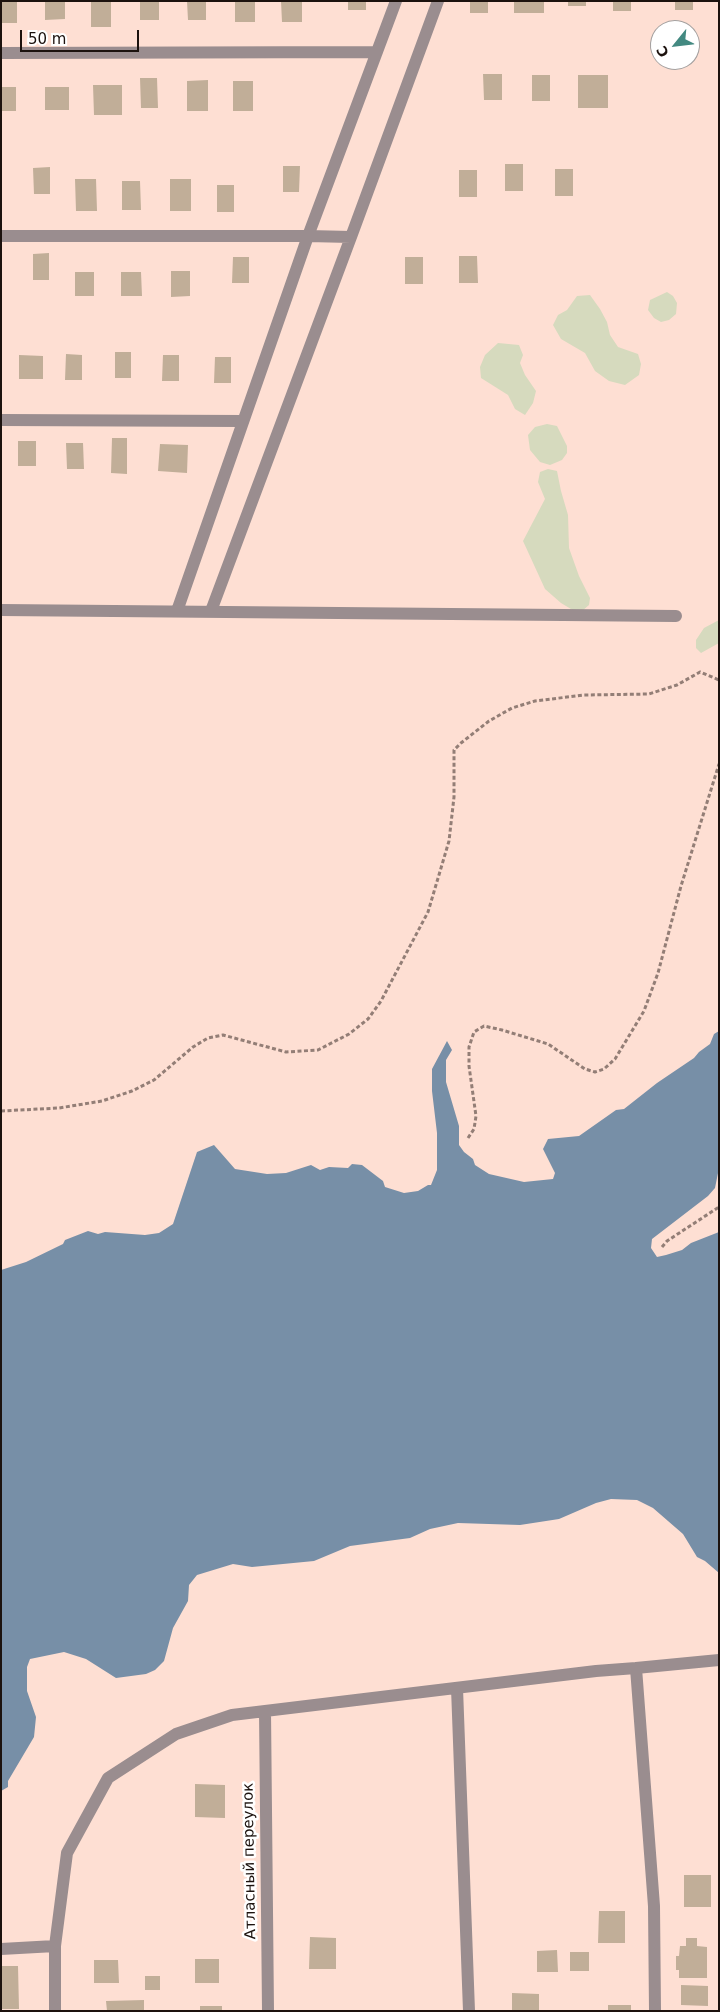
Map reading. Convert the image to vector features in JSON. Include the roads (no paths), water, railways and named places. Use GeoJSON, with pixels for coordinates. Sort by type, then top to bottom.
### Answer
{"type":"FeatureCollection","features":[{"type":"Feature","properties":{"kind":"street"},"geometry":{"type":"LineString","coordinates":[[177,611],[308,236],[396,1]]}},
{"type":"Feature","properties":{"kind":"street"},"geometry":{"type":"LineString","coordinates":[[211,611],[438,1]]}},
{"type":"Feature","properties":{"kind":"street"},"geometry":{"type":"LineString","coordinates":[[1,54],[377,52]]}},
{"type":"Feature","properties":{"kind":"street"},"geometry":{"type":"LineString","coordinates":[[1,236],[351,237]]}},
{"type":"Feature","properties":{"kind":"street"},"geometry":{"type":"LineString","coordinates":[[1,420],[243,421]]}},
{"type":"Feature","properties":{"kind":"street"},"geometry":{"type":"LineString","coordinates":[[1,610],[676,616]]}},
{"type":"Feature","properties":{"kind":"street"},"geometry":{"type":"LineString","coordinates":[[56,2011],[55,1946],[67,1853],[108,1778],[176,1734],[232,1716],[457,1688],[719,1660]]}},
{"type":"Feature","properties":{"kind":"street"},"geometry":{"type":"LineString","coordinates":[[636,1668],[654,1906],[655,2011]]}},
{"type":"Feature","properties":{"kind":"street"},"geometry":{"type":"LineString","coordinates":[[457,1688],[469,2011]]}},
{"type":"Feature","properties":{"kind":"street","name":"Атласный переулок"},"geometry":{"type":"LineString","coordinates":[[265,1712],[268,2011]]}},
{"type":"Feature","properties":{"kind":"street"},"geometry":{"type":"LineString","coordinates":[[1,1949],[55,1946]]}},
{"type":"Feature","properties":{"kind":"water"},"geometry":{"type":"Polygon","coordinates":[[[719,1031],[719,1168],[715,1188],[708,1196],[652,1239],[651,1248],[657,1257],[666,1255],[682,1250],[691,1243],[719,1232],[719,1573],[697,1557],[683,1534],[653,1508],[637,1500],[611,1499],[596,1503],[559,1519],[520,1525],[458,1523],[430,1529],[410,1538],[350,1546],[314,1561],[252,1567],[233,1564],[197,1575],[189,1585],[188,1601],[173,1628],[164,1661],[155,1670],[146,1674],[116,1678],[86,1659],[64,1652],[30,1659],[27,1667],[27,1691],[36,1717],[34,1737],[8,1781],[8,1787],[1,1791],[1,1270],[26,1262],[63,1244],[65,1240],[88,1231],[98,1234],[105,1232],[145,1235],[159,1233],[173,1224],[197,1152],[214,1145],[235,1169],[267,1174],[286,1173],[311,1165],[320,1170],[329,1167],[348,1168],[352,1164],[362,1165],[383,1181],[385,1187],[404,1193],[418,1191],[431,1185],[437,1170],[437,1133],[432,1091],[432,1069],[447,1041],[452,1050],[446,1060],[446,1082],[459,1126],[459,1145],[464,1152],[473,1159],[475,1165],[489,1174],[524,1182],[553,1179],[555,1173],[543,1149],[548,1139],[579,1136],[616,1110],[624,1109],[657,1083],[694,1058],[710,1044],[714,1034],[719,1031]]]}}]}
